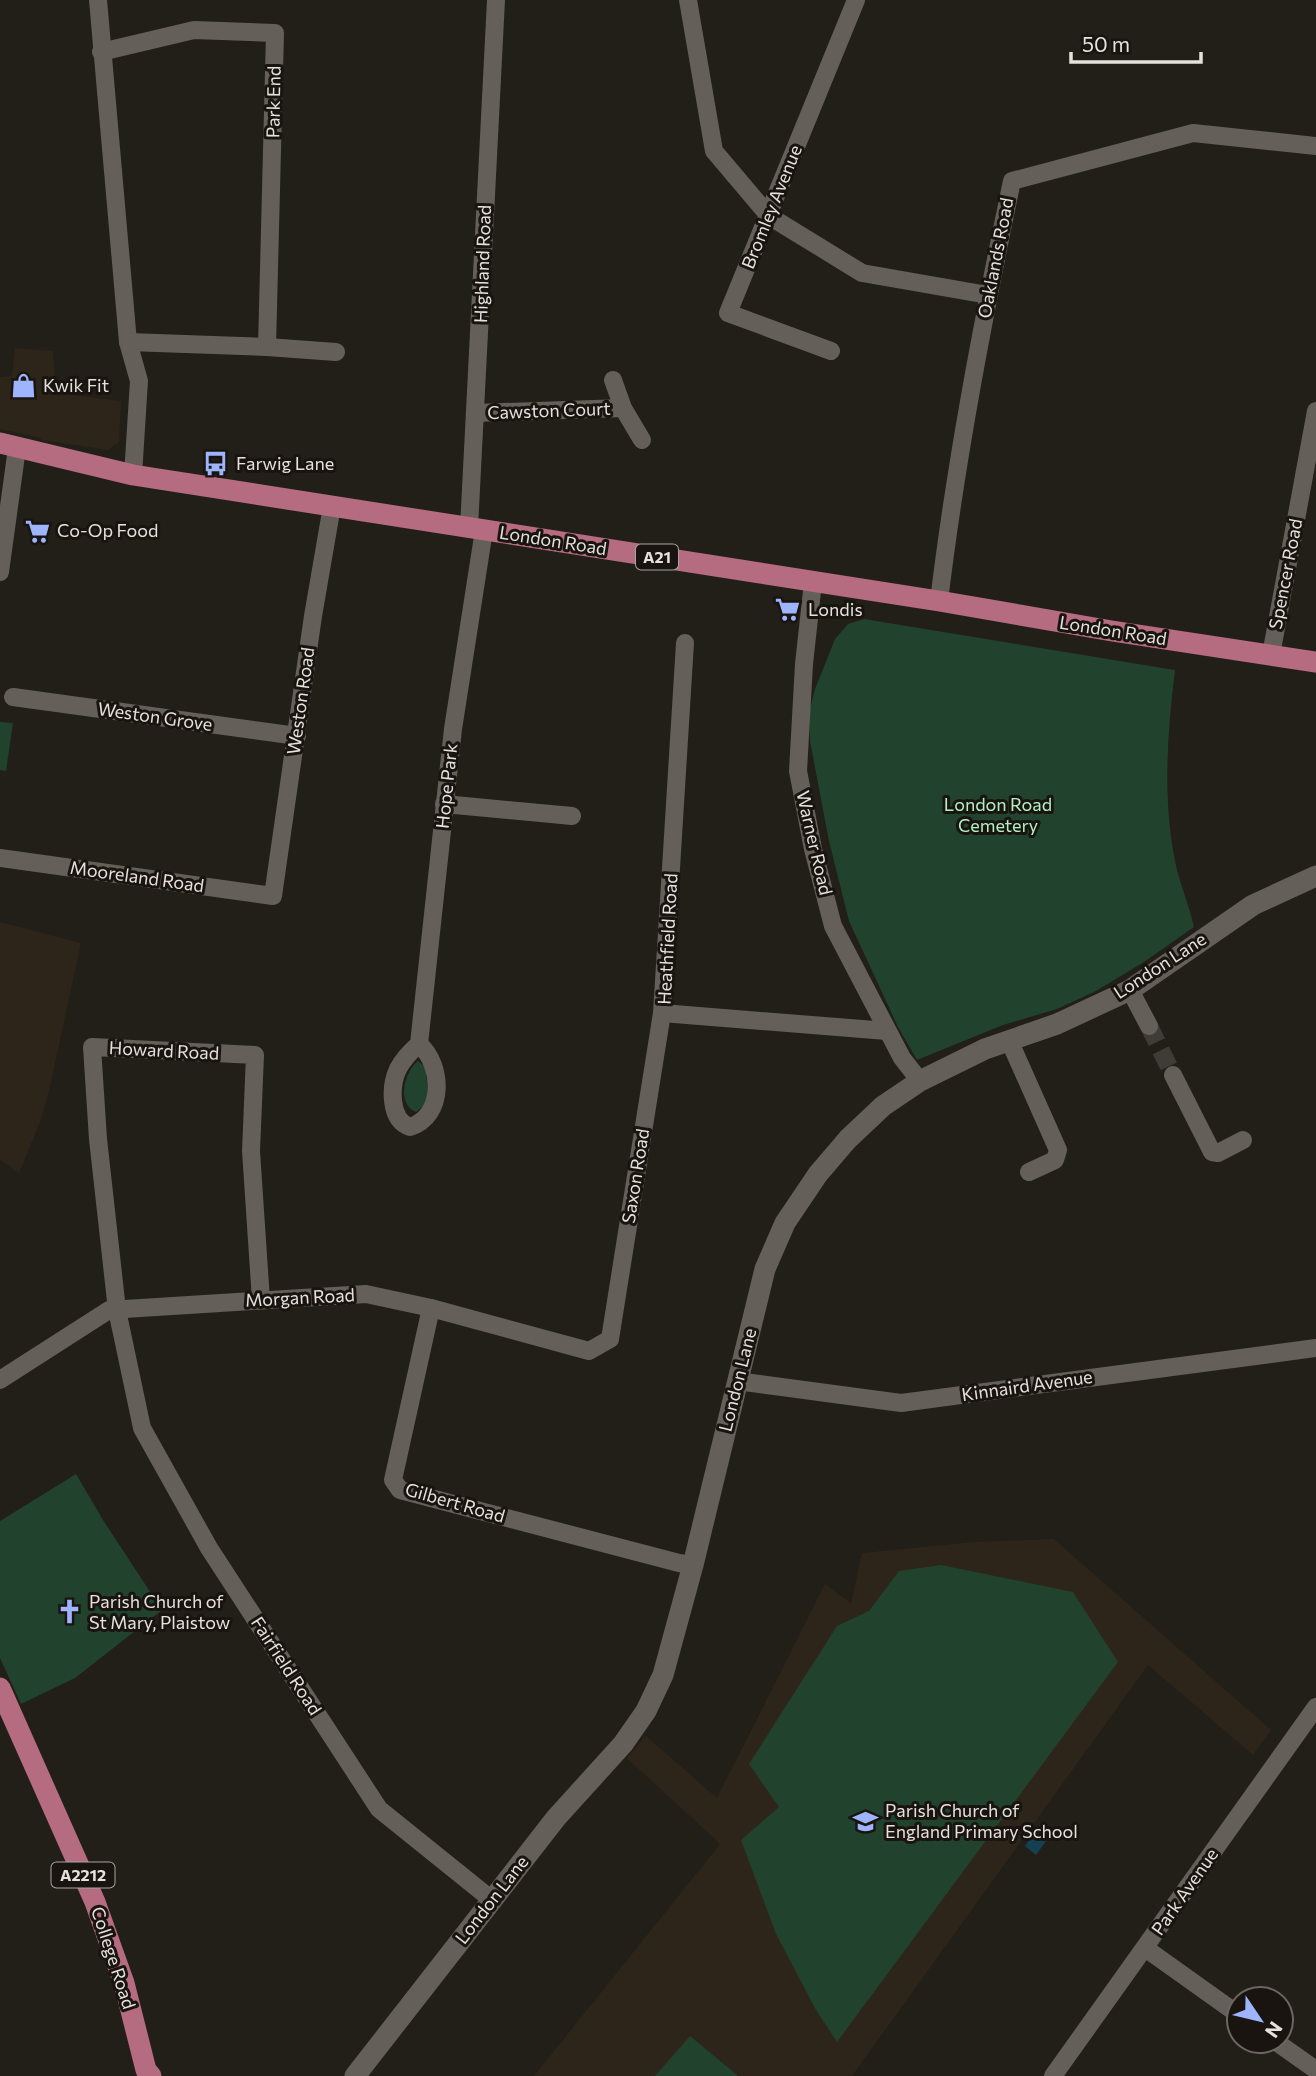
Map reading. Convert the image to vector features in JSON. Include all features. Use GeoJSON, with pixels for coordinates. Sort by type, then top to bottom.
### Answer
{"type":"FeatureCollection","features":[{"type":"Feature","properties":{"kind":"main road","name":"London Road"},"geometry":{"type":"LineString","coordinates":[[9,446],[133,475],[1316,662]]}},
{"type":"Feature","properties":{"kind":"main road","name":"College Road"},"geometry":{"type":"LineString","coordinates":[[0,1688],[95,1902],[124,1983],[147,2074]]}},
{"type":"Feature","properties":{"kind":"street"},"geometry":{"type":"LineString","coordinates":[[98,0],[128,342],[139,381],[133,475]]}},
{"type":"Feature","properties":{"kind":"street","name":"Highland Road"},"geometry":{"type":"LineString","coordinates":[[476,529],[475,413],[496,0]]}},
{"type":"Feature","properties":{"kind":"street"},"geometry":{"type":"LineString","coordinates":[[688,0],[715,151],[769,216],[862,273],[988,295]]}},
{"type":"Feature","properties":{"kind":"street","name":"Bromley Avenue"},"geometry":{"type":"LineString","coordinates":[[831,351],[728,313],[856,0]]}},
{"type":"Feature","properties":{"kind":"street","name":"Park End"},"geometry":{"type":"LineString","coordinates":[[101,52],[194,30],[275,33],[267,347]]}},
{"type":"Feature","properties":{"kind":"street","name":"Oaklands Road"},"geometry":{"type":"LineString","coordinates":[[939,601],[948,519],[988,295],[1012,181],[1193,133],[1316,146]]}},
{"type":"Feature","properties":{"kind":"street"},"geometry":{"type":"LineString","coordinates":[[128,342],[336,352]]}},
{"type":"Feature","properties":{"kind":"street","name":"Cawston Court"},"geometry":{"type":"LineString","coordinates":[[613,380],[623,408],[642,440]]}},
{"type":"Feature","properties":{"kind":"street","name":"Cawston Court"},"geometry":{"type":"LineString","coordinates":[[475,413],[623,408]]}},
{"type":"Feature","properties":{"kind":"street","name":"Spencer Road"},"geometry":{"type":"LineString","coordinates":[[1270,655],[1316,411]]}},
{"type":"Feature","properties":{"kind":"street"},"geometry":{"type":"LineString","coordinates":[[0,572],[9,446]]}},
{"type":"Feature","properties":{"kind":"street","name":"Weston Road"},"geometry":{"type":"LineString","coordinates":[[273,897],[313,616],[332,506]]}},
{"type":"Feature","properties":{"kind":"street","name":"Hope Park"},"geometry":{"type":"LineString","coordinates":[[419,1044],[476,529]]}},
{"type":"Feature","properties":{"kind":"street","name":"Warner Road"},"geometry":{"type":"LineString","coordinates":[[813,582],[797,771],[813,849],[833,926],[902,1058],[920,1081]]}},
{"type":"Feature","properties":{"kind":"street","name":"Heathfield Road"},"geometry":{"type":"LineString","coordinates":[[685,643],[662,1013],[887,1031]]}},
{"type":"Feature","properties":{"kind":"street","name":"Weston Grove"},"geometry":{"type":"LineString","coordinates":[[13,697],[297,736]]}},
{"type":"Feature","properties":{"kind":"street"},"geometry":{"type":"LineString","coordinates":[[444,804],[572,816]]}},
{"type":"Feature","properties":{"kind":"street","name":"Mooreland Road"},"geometry":{"type":"LineString","coordinates":[[0,858],[273,897]]}},
{"type":"Feature","properties":{"kind":"street","name":"London Lane"},"geometry":{"type":"LineString","coordinates":[[355,2076],[556,1818],[623,1744],[646,1711],[663,1675],[765,1269],[785,1223],[818,1174],[848,1139],[883,1106],[920,1081],[985,1049],[1057,1024],[1130,990],[1253,905],[1316,876]]}},
{"type":"Feature","properties":{"kind":"street"},"geometry":{"type":"LineString","coordinates":[[1130,990],[1149,1026]]}},
{"type":"Feature","properties":{"kind":"street","name":"Saxon Road"},"geometry":{"type":"LineString","coordinates":[[610,1339],[662,1013]]}},
{"type":"Feature","properties":{"kind":"street"},"geometry":{"type":"LineString","coordinates":[[1009,1040],[1058,1150],[1055,1160],[1029,1172]]}},
{"type":"Feature","properties":{"kind":"street","name":"Howard Road"},"geometry":{"type":"LineString","coordinates":[[117,1310],[98,1139],[92,1047],[255,1055],[251,1151],[261,1300]]}},
{"type":"Feature","properties":{"kind":"street"},"geometry":{"type":"LineString","coordinates":[[1173,1075],[1212,1152],[1218,1153],[1243,1140]]}},
{"type":"Feature","properties":{"kind":"street","name":"Morgan Road"},"geometry":{"type":"LineString","coordinates":[[0,1380],[109,1310],[366,1294],[431,1308],[589,1351],[610,1339]]}},
{"type":"Feature","properties":{"kind":"street","name":"Gilbert Road"},"geometry":{"type":"LineString","coordinates":[[431,1308],[393,1480],[400,1490],[692,1565]]}},
{"type":"Feature","properties":{"kind":"street","name":"Fairfield Road"},"geometry":{"type":"LineString","coordinates":[[117,1310],[142,1428],[209,1548],[379,1809],[492,1900]]}},
{"type":"Feature","properties":{"kind":"street","name":"Kinnaird Avenue"},"geometry":{"type":"LineString","coordinates":[[737,1381],[901,1403],[1316,1348]]}},
{"type":"Feature","properties":{"kind":"street","name":"Park Avenue"},"geometry":{"type":"LineString","coordinates":[[1053,2076],[1316,1707]]}},
{"type":"Feature","properties":{"kind":"street"},"geometry":{"type":"LineString","coordinates":[[1145,1948],[1225,2005]]}},
{"type":"Feature","properties":{"kind":"street"},"geometry":{"type":"LineString","coordinates":[[1295,2055],[1316,2070]]}},
{"type":"Feature","properties":{"kind":"shaded area"},"geometry":{"type":"Polygon","coordinates":[[[15,348],[53,351],[56,393],[121,401],[119,442],[108,450],[41,440],[0,429],[0,377],[12,376],[15,348]]]}},
{"type":"Feature","properties":{"kind":"shaded area"},"geometry":{"type":"Polygon","coordinates":[[[0,922],[81,943],[49,1091],[40,1122],[19,1173],[0,1160],[0,922]]]}},
{"type":"Feature","properties":{"kind":"shaded area","name":"Parish Church of England Primary School"},"geometry":{"type":"Polygon","coordinates":[[[1054,1539],[1271,1730],[1253,1755],[1148,1665],[852,2076],[534,2076],[720,1844],[627,1758],[646,1736],[717,1798],[825,1584],[851,1603],[862,1553],[974,1542],[1054,1539]]]}},
{"type":"Feature","properties":{"kind":"green space","name":"London Road Cemetery"},"geometry":{"type":"Polygon","coordinates":[[[864,619],[1175,670],[1167,770],[1169,821],[1177,870],[1194,927],[1096,991],[1057,1009],[1003,1025],[917,1060],[898,1027],[849,921],[829,841],[810,741],[809,713],[815,689],[835,639],[848,624],[864,619]]]}},
{"type":"Feature","properties":{"kind":"green space"},"geometry":{"type":"Polygon","coordinates":[[[0,722],[13,723],[6,771],[0,770],[0,722]]]}},
{"type":"Feature","properties":{"kind":"green space"},"geometry":{"type":"Polygon","coordinates":[[[418,1061],[425,1067],[428,1089],[426,1104],[416,1112],[406,1102],[404,1088],[409,1072],[418,1061]]]}},
{"type":"Feature","properties":{"kind":"green space"},"geometry":{"type":"Polygon","coordinates":[[[76,1474],[162,1610],[75,1678],[21,1704],[0,1658],[0,1521],[76,1474]]]}},
{"type":"Feature","properties":{"kind":"green space"},"geometry":{"type":"Polygon","coordinates":[[[941,1565],[1073,1592],[1118,1662],[837,2042],[816,2010],[776,1934],[741,1840],[779,1807],[749,1764],[837,1626],[869,1611],[899,1571],[941,1565]]]}},
{"type":"Feature","properties":{"kind":"green space"},"geometry":{"type":"Polygon","coordinates":[[[690,2036],[737,2075],[737,2076],[655,2076],[690,2036]]]}},
{"type":"Feature","properties":{"kind":"water"},"geometry":{"type":"Polygon","coordinates":[[[1040,1825],[1051,1834],[1036,1855],[1025,1846],[1040,1825]]]}},
{"type":"Feature","properties":{"kind":"tunnel"},"geometry":{"type":"LineString","coordinates":[[1149,1026],[1173,1075]]}},
{"type":"Feature","properties":{"kind":"place","name":"Kwik Fit"},"geometry":{"type":"Point","coordinates":[23,386]}},
{"type":"Feature","properties":{"kind":"place","name":"Farwig Lane"},"geometry":{"type":"Point","coordinates":[216,464]}},
{"type":"Feature","properties":{"kind":"place","name":"Co-Op Food"},"geometry":{"type":"Point","coordinates":[37,531]}},
{"type":"Feature","properties":{"kind":"place","name":"Londis"},"geometry":{"type":"Point","coordinates":[788,610]}},
{"type":"Feature","properties":{"kind":"place","name":"Parish Church of St Mary, Plaistow"},"geometry":{"type":"Point","coordinates":[69,1612]}},
{"type":"Feature","properties":{"kind":"place","name":"Parish Church of England Primary School"},"geometry":{"type":"Point","coordinates":[865,1821]}}]}
